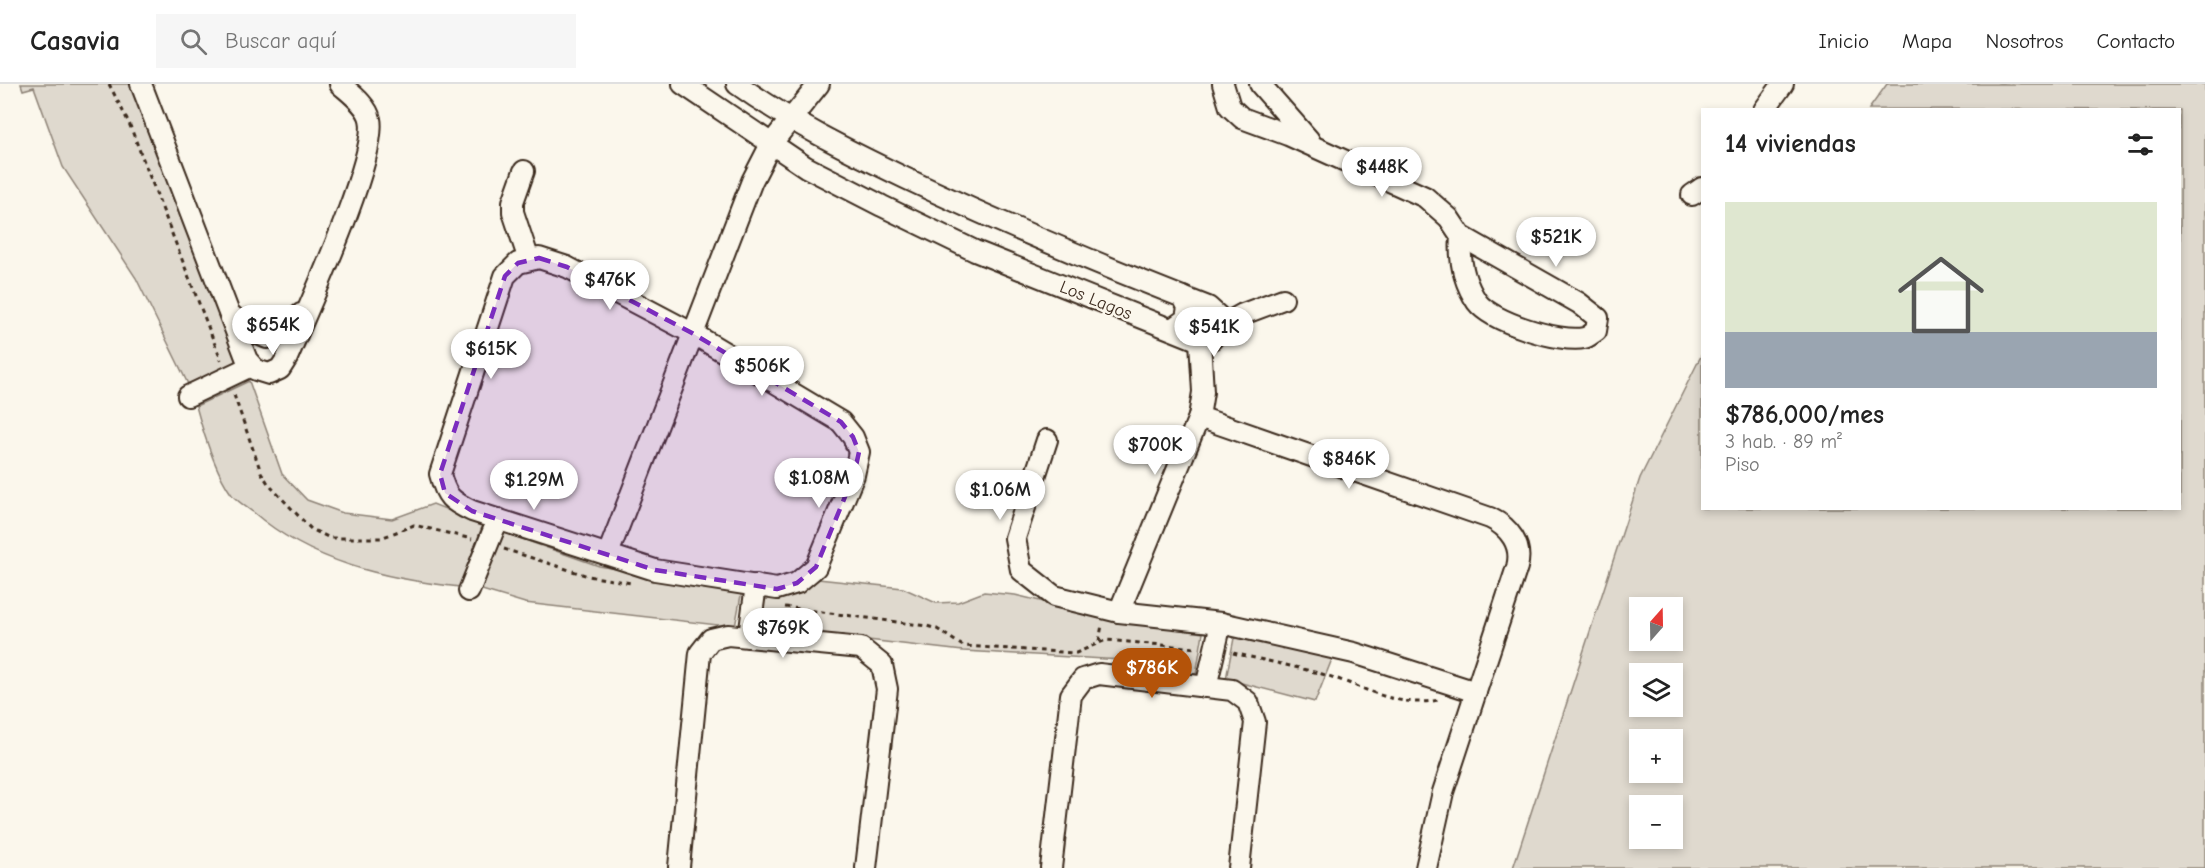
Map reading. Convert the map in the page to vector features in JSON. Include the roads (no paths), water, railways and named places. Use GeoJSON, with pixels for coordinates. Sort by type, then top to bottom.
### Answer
{"type":"FeatureCollection","features":[{"type":"Feature","properties":{"kind":"street"},"geometry":{"type":"LineString","coordinates":[[141,84],[249,363],[262,374],[269,374],[280,369],[287,358],[360,179],[370,145],[370,118],[358,100],[340,84]]}},
{"type":"Feature","properties":{"kind":"street","name":"Los Lagos"},"geometry":{"type":"LineString","coordinates":[[683,84],[806,167],[975,251],[1200,341]]}},
{"type":"Feature","properties":{"kind":"street","name":"Los Lagos"},"geometry":{"type":"LineString","coordinates":[[737,84],[761,90],[789,119],[829,141],[987,217],[1208,306],[1218,316],[1218,328]]}},
{"type":"Feature","properties":{"kind":"street"},"geometry":{"type":"LineString","coordinates":[[608,554],[745,195],[771,144],[819,84]]}},
{"type":"Feature","properties":{"kind":"street"},"geometry":{"type":"LineString","coordinates":[[1223,84],[1230,107],[1242,118],[1315,147],[1425,197],[1449,218],[1461,236],[1579,303],[1598,318],[1596,331],[1587,338],[1568,339],[1515,327],[1478,303],[1459,258],[1461,236]]}},
{"type":"Feature","properties":{"kind":"street"},"geometry":{"type":"LineString","coordinates":[[1260,84],[1315,147]]}},
{"type":"Feature","properties":{"kind":"street"},"geometry":{"type":"LineString","coordinates":[[1765,108],[1783,84]]}},
{"type":"Feature","properties":{"kind":"street"},"geometry":{"type":"LineString","coordinates":[[524,171],[513,202],[513,212],[529,260]]}},
{"type":"Feature","properties":{"kind":"street"},"geometry":{"type":"LineString","coordinates":[[539,258],[567,267],[692,333],[841,422],[853,437],[859,452],[854,475],[816,567],[797,583],[755,594],[655,570],[498,519],[457,504],[445,493],[440,474],[505,276],[518,264],[529,260],[539,258]]}},
{"type":"Feature","properties":{"kind":"street"},"geometry":{"type":"LineString","coordinates":[[1172,329],[1179,327],[1186,319],[1188,307],[1183,297]]}},
{"type":"Feature","properties":{"kind":"street"},"geometry":{"type":"LineString","coordinates":[[1119,612],[1199,417],[1203,392],[1200,341],[1212,339],[1218,328],[1243,314],[1283,299]]}},
{"type":"Feature","properties":{"kind":"street"},"geometry":{"type":"LineString","coordinates":[[188,396],[228,377],[249,363],[253,344],[285,331],[309,305]]}},
{"type":"Feature","properties":{"kind":"street"},"geometry":{"type":"LineString","coordinates":[[229,313],[247,329],[282,344],[287,358]]}},
{"type":"Feature","properties":{"kind":"street"},"geometry":{"type":"LineString","coordinates":[[1199,417],[1490,518],[1506,528],[1516,542],[1519,561],[1443,792],[1426,868]]}},
{"type":"Feature","properties":{"kind":"street"},"geometry":{"type":"LineString","coordinates":[[1047,440],[1014,537],[1022,570],[1054,597],[1119,612],[1221,623],[1354,653],[1476,692]]}},
{"type":"Feature","properties":{"kind":"street"},"geometry":{"type":"LineString","coordinates":[[469,591],[498,519]]}},
{"type":"Feature","properties":{"kind":"street"},"geometry":{"type":"LineString","coordinates":[[749,637],[755,594]]}},
{"type":"Feature","properties":{"kind":"street"},"geometry":{"type":"LineString","coordinates":[[1206,687],[1221,623]]}},
{"type":"Feature","properties":{"kind":"street"},"geometry":{"type":"LineString","coordinates":[[680,867],[700,653],[705,645],[716,637],[749,637],[861,648],[882,665],[887,689],[866,868]]}},
{"type":"Feature","properties":{"kind":"street"},"geometry":{"type":"LineString","coordinates":[[1051,868],[1070,701],[1077,684],[1083,678],[1099,674],[1238,693],[1248,702],[1254,715],[1239,868]]}}]}
